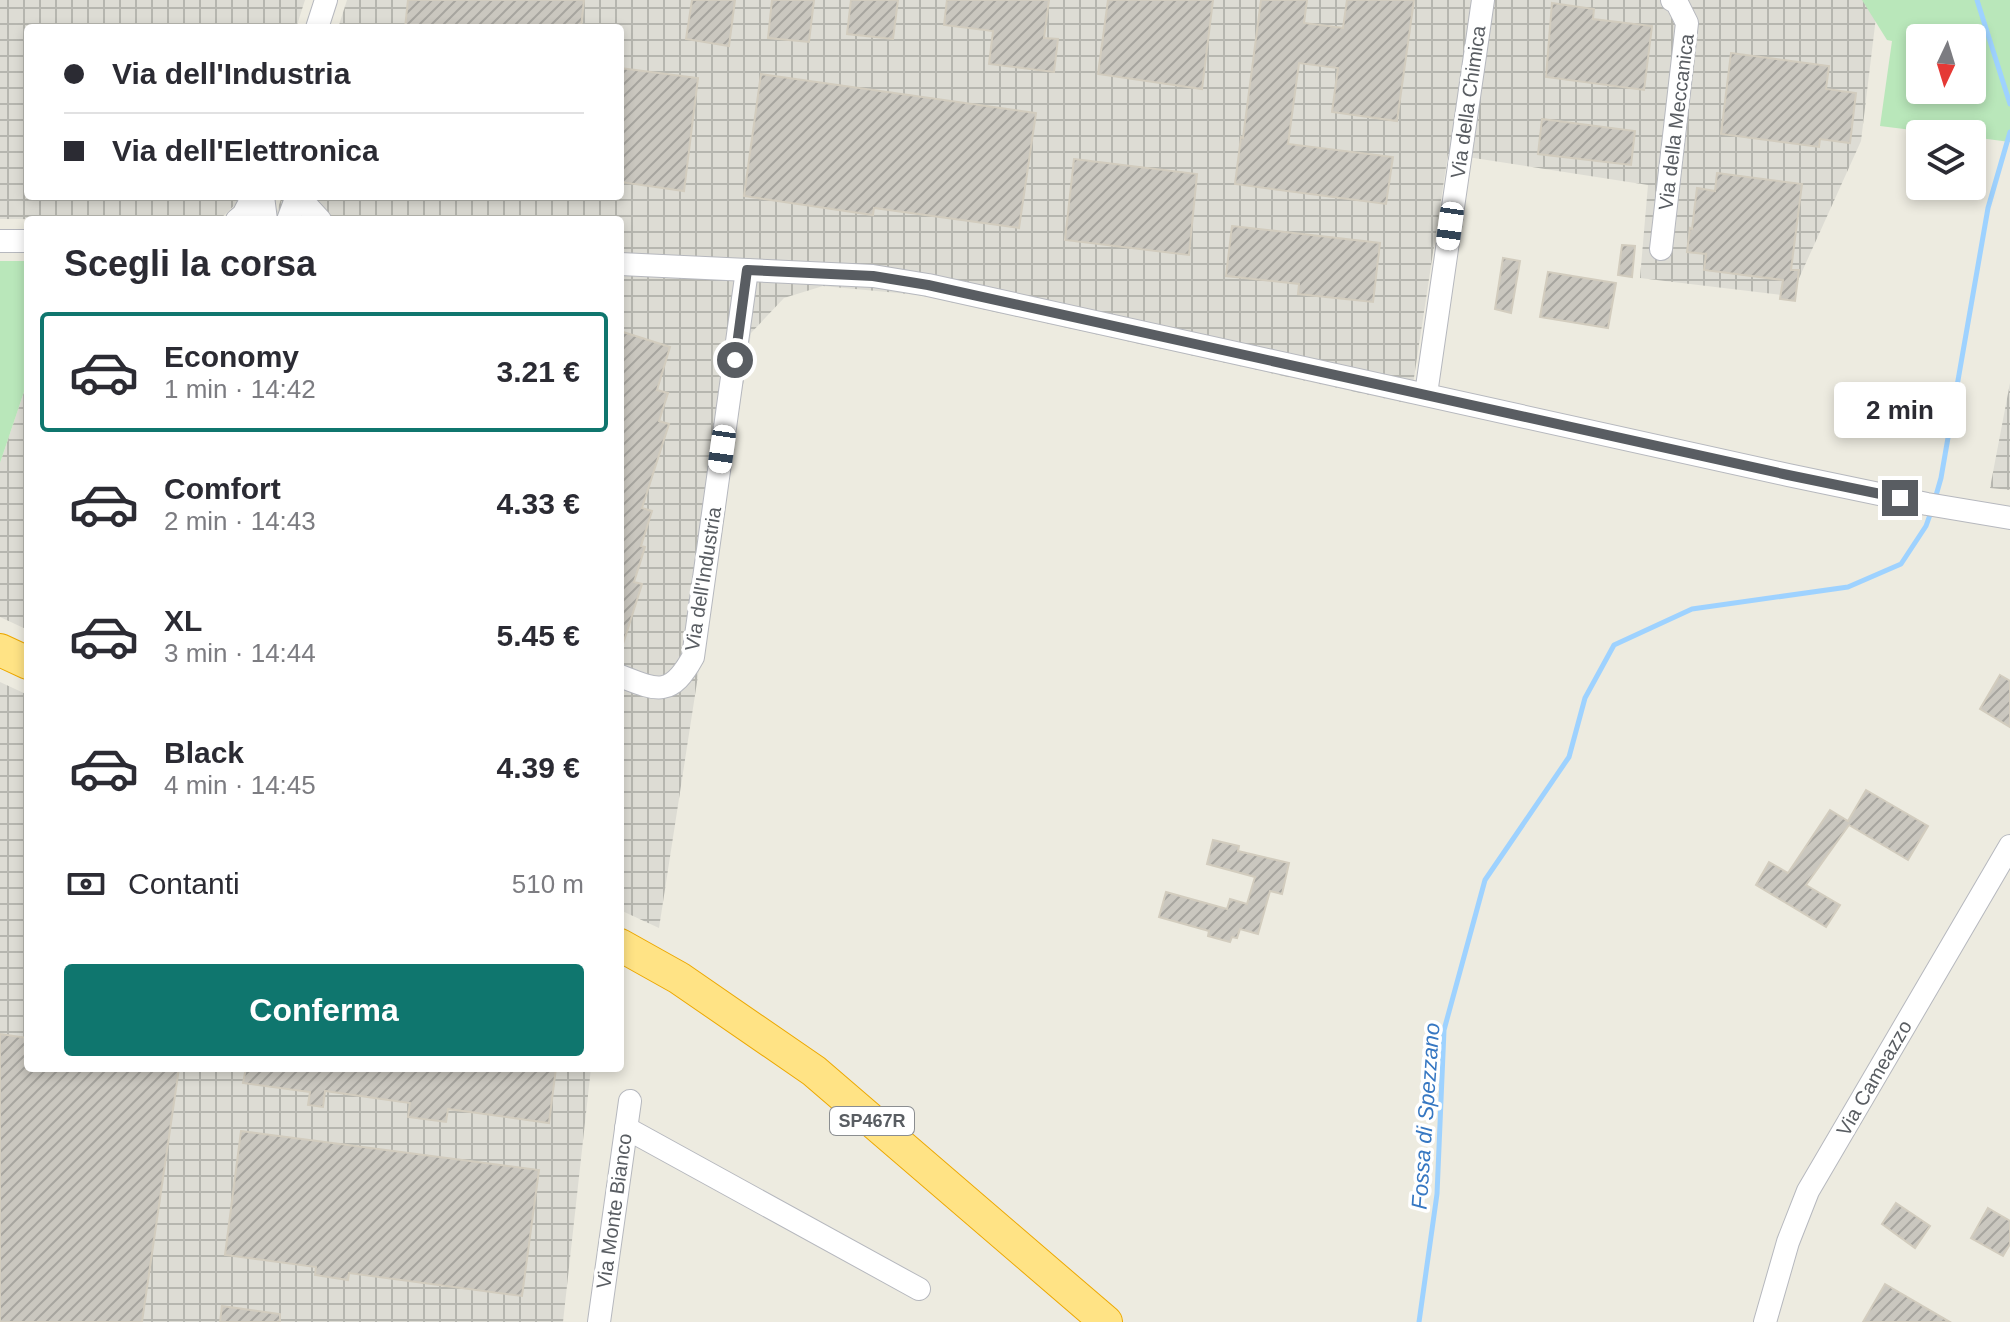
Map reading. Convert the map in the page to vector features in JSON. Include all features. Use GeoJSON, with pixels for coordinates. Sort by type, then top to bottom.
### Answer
{"type":"FeatureCollection","features":[{"type":"Feature","properties":{"kind":"highway"},"geometry":{"type":"LineString","coordinates":[[0,650],[24,661]]}},
{"type":"Feature","properties":{"kind":"highway","name":"SP467R"},"geometry":{"type":"LineString","coordinates":[[624,947],[679,978],[814,1071],[1106,1322]]}},
{"type":"Feature","properties":{"kind":"street"},"geometry":{"type":"LineString","coordinates":[[318,24],[326,0]]}},
{"type":"Feature","properties":{"kind":"street","name":"Via della Chimica"},"geometry":{"type":"LineString","coordinates":[[1426,394],[1483,0]]}},
{"type":"Feature","properties":{"kind":"street","name":"Via della Meccanica"},"geometry":{"type":"LineString","coordinates":[[1661,249],[1687,23],[1677,3],[1672,0]]}},
{"type":"Feature","properties":{"kind":"street"},"geometry":{"type":"LineString","coordinates":[[301,200],[316,216]]}},
{"type":"Feature","properties":{"kind":"street"},"geometry":{"type":"LineString","coordinates":[[0,241],[24,241]]}},
{"type":"Feature","properties":{"kind":"street"},"geometry":{"type":"LineString","coordinates":[[624,264],[873,276],[928,285],[1873,493],[2005,517]]}},
{"type":"Feature","properties":{"kind":"street","name":"Via dell'Industria"},"geometry":{"type":"LineString","coordinates":[[624,678],[654,689],[674,684],[684,674],[693,657],[747,270]]}},
{"type":"Feature","properties":{"kind":"street","name":"Via Cameazzo"},"geometry":{"type":"LineString","coordinates":[[1765,1322],[1788,1242],[1808,1191],[2010,846]]}},
{"type":"Feature","properties":{"kind":"street","name":"Via Monte Bianco"},"geometry":{"type":"LineString","coordinates":[[599,1322],[630,1101]]}},
{"type":"Feature","properties":{"kind":"street"},"geometry":{"type":"LineString","coordinates":[[626,1128],[919,1289]]}},
{"type":"Feature","properties":{"kind":"shaded area"},"geometry":{"type":"Polygon","coordinates":[[[0,0],[305,0],[297,24],[24,24],[24,200],[240,200],[223,216],[24,216],[24,219],[0,219],[0,0]]]}},
{"type":"Feature","properties":{"kind":"shaded area"},"geometry":{"type":"Polygon","coordinates":[[[347,0],[1865,0],[1876,17],[1861,141],[1791,296],[1640,278],[1648,185],[1448,154],[1410,404],[919,295],[823,286],[784,298],[751,333],[659,928],[624,912],[624,216],[275,216],[281,200],[624,200],[624,24],[339,24],[347,0]]]}},
{"type":"Feature","properties":{"kind":"shaded area"},"geometry":{"type":"Polygon","coordinates":[[[2010,383],[2010,490],[1990,488],[2010,383]]]}},
{"type":"Feature","properties":{"kind":"shaded area"},"geometry":{"type":"Polygon","coordinates":[[[24,392],[24,628],[0,617],[0,463],[24,392]]]}},
{"type":"Feature","properties":{"kind":"shaded area"},"geometry":{"type":"Polygon","coordinates":[[[0,682],[24,693],[24,1072],[591,1072],[563,1322],[0,1322],[0,682]]]}},
{"type":"Feature","properties":{"kind":"green space"},"geometry":{"type":"Polygon","coordinates":[[[1862,0],[2010,0],[2010,142],[1986,139],[1986,120],[1906,120],[1906,129],[1880,126],[1892,41],[1887,40],[1862,0]]]}},
{"type":"Feature","properties":{"kind":"green space"},"geometry":{"type":"Polygon","coordinates":[[[0,261],[24,261],[24,392],[0,463],[0,261]]]}},
{"type":"Feature","properties":{"kind":"building"},"geometry":{"type":"Polygon","coordinates":[[[408,0],[584,0],[581,24],[405,24],[408,0]]]}},
{"type":"Feature","properties":{"kind":"building"},"geometry":{"type":"Polygon","coordinates":[[[692,0],[735,0],[729,46],[686,39],[692,0]]]}},
{"type":"Feature","properties":{"kind":"building"},"geometry":{"type":"Polygon","coordinates":[[[772,0],[814,0],[809,42],[768,38],[772,0]]]}},
{"type":"Feature","properties":{"kind":"building"},"geometry":{"type":"Polygon","coordinates":[[[851,0],[898,0],[893,39],[847,34],[851,0]]]}},
{"type":"Feature","properties":{"kind":"building"},"geometry":{"type":"Polygon","coordinates":[[[947,0],[1049,0],[1044,38],[1058,39],[1054,72],[989,64],[993,31],[944,25],[947,0]]]}},
{"type":"Feature","properties":{"kind":"building"},"geometry":{"type":"Polygon","coordinates":[[[1108,0],[1213,0],[1202,89],[1098,74],[1108,0]]]}},
{"type":"Feature","properties":{"kind":"building"},"geometry":{"type":"Polygon","coordinates":[[[1261,0],[1307,0],[1304,23],[1343,28],[1347,0],[1414,0],[1397,121],[1332,112],[1338,68],[1299,63],[1288,144],[1393,157],[1386,204],[1235,184],[1261,0]]]}},
{"type":"Feature","properties":{"kind":"building"},"geometry":{"type":"Polygon","coordinates":[[[1552,3],[1594,9],[1593,19],[1652,26],[1644,90],[1546,77],[1552,3]]]}},
{"type":"Feature","properties":{"kind":"building"},"geometry":{"type":"Polygon","coordinates":[[[1731,53],[1829,66],[1826,89],[1856,93],[1850,143],[1820,139],[1819,147],[1721,134],[1731,53]]]}},
{"type":"Feature","properties":{"kind":"building"},"geometry":{"type":"Polygon","coordinates":[[[624,69],[698,78],[684,191],[624,183],[624,69]]]}},
{"type":"Feature","properties":{"kind":"building"},"geometry":{"type":"Polygon","coordinates":[[[761,74],[1036,113],[1019,228],[874,208],[873,215],[744,196],[761,74]]]}},
{"type":"Feature","properties":{"kind":"building"},"geometry":{"type":"Polygon","coordinates":[[[1542,119],[1635,131],[1631,165],[1538,154],[1542,119]]]}},
{"type":"Feature","properties":{"kind":"building"},"geometry":{"type":"Polygon","coordinates":[[[1074,159],[1197,174],[1189,255],[1065,240],[1074,159]]]}},
{"type":"Feature","properties":{"kind":"building"},"geometry":{"type":"Polygon","coordinates":[[[1717,173],[1802,184],[1791,270],[1799,270],[1795,301],[1780,299],[1783,280],[1704,270],[1706,254],[1687,252],[1697,188],[1715,191],[1717,173]]]}},
{"type":"Feature","properties":{"kind":"building"},"geometry":{"type":"Polygon","coordinates":[[[1232,226],[1380,243],[1373,302],[1298,294],[1299,284],[1226,276],[1232,226]]]}},
{"type":"Feature","properties":{"kind":"building"},"geometry":{"type":"Polygon","coordinates":[[[1622,245],[1635,246],[1632,277],[1618,275],[1622,245]]]}},
{"type":"Feature","properties":{"kind":"building"},"geometry":{"type":"Polygon","coordinates":[[[1503,258],[1520,261],[1511,313],[1495,309],[1503,258]]]}},
{"type":"Feature","properties":{"kind":"building"},"geometry":{"type":"Polygon","coordinates":[[[1548,272],[1616,283],[1608,328],[1540,317],[1548,272]]]}},
{"type":"Feature","properties":{"kind":"building"},"geometry":{"type":"Polygon","coordinates":[[[624,332],[670,347],[657,390],[668,393],[659,421],[669,424],[642,508],[652,511],[634,582],[642,584],[624,641],[624,332]]]}},
{"type":"Feature","properties":{"kind":"building"},"geometry":{"type":"Polygon","coordinates":[[[2000,675],[2010,681],[2010,727],[1980,709],[2000,675]]]}},
{"type":"Feature","properties":{"kind":"building"},"geometry":{"type":"Polygon","coordinates":[[[1866,790],[1928,826],[1908,860],[1849,825],[1806,885],[1840,905],[1826,927],[1756,885],[1769,862],[1788,873],[1830,810],[1848,821],[1866,790]]]}},
{"type":"Feature","properties":{"kind":"building"},"geometry":{"type":"Polygon","coordinates":[[[1213,840],[1239,846],[1238,851],[1289,863],[1282,894],[1270,891],[1258,934],[1240,929],[1237,938],[1232,937],[1230,942],[1208,936],[1209,931],[1159,917],[1166,892],[1227,909],[1230,899],[1247,904],[1255,877],[1207,864],[1213,840]]]}},
{"type":"Feature","properties":{"kind":"building"},"geometry":{"type":"Polygon","coordinates":[[[0,1034],[24,1037],[24,1072],[178,1072],[142,1322],[0,1322],[0,1034]]]}},
{"type":"Feature","properties":{"kind":"building"},"geometry":{"type":"Polygon","coordinates":[[[245,1072],[555,1072],[549,1123],[448,1109],[446,1122],[408,1117],[410,1103],[325,1091],[323,1107],[308,1105],[310,1092],[243,1083],[245,1072]]]}},
{"type":"Feature","properties":{"kind":"building"},"geometry":{"type":"Polygon","coordinates":[[[241,1131],[539,1170],[522,1296],[349,1273],[348,1280],[315,1275],[316,1267],[225,1255],[241,1131]]]}},
{"type":"Feature","properties":{"kind":"building"},"geometry":{"type":"Polygon","coordinates":[[[1896,1203],[1930,1226],[1915,1248],[1882,1224],[1896,1203]]]}},
{"type":"Feature","properties":{"kind":"building"},"geometry":{"type":"Polygon","coordinates":[[[1988,1208],[2010,1221],[2010,1244],[2003,1256],[1971,1238],[1988,1208]]]}},
{"type":"Feature","properties":{"kind":"building"},"geometry":{"type":"Polygon","coordinates":[[[1885,1284],[1950,1322],[1863,1322],[1885,1284]]]}},
{"type":"Feature","properties":{"kind":"building"},"geometry":{"type":"Polygon","coordinates":[[[222,1306],[280,1314],[280,1322],[220,1322],[222,1306]]]}},
{"type":"Feature","properties":{"kind":"waterway","name":"Fossa di Spezzano"},"geometry":{"type":"LineString","coordinates":[[1977,0],[2010,104]]}},
{"type":"Feature","properties":{"kind":"waterway","name":"Fossa di Spezzano"},"geometry":{"type":"LineString","coordinates":[[1935,499],[1988,208],[2010,132]]}},
{"type":"Feature","properties":{"kind":"waterway","name":"Fossa di Spezzano"},"geometry":{"type":"LineString","coordinates":[[1419,1322],[1437,1194],[1444,1030],[1485,880],[1569,757],[1585,698],[1614,645],[1692,609],[1848,587],[1901,564],[1926,526],[1931,512]]}},
{"type":"Feature","properties":{"kind":"route"},"geometry":{"type":"LineString","coordinates":[[735,360],[747,270],[873,276],[928,285],[1900,498]]}}]}
